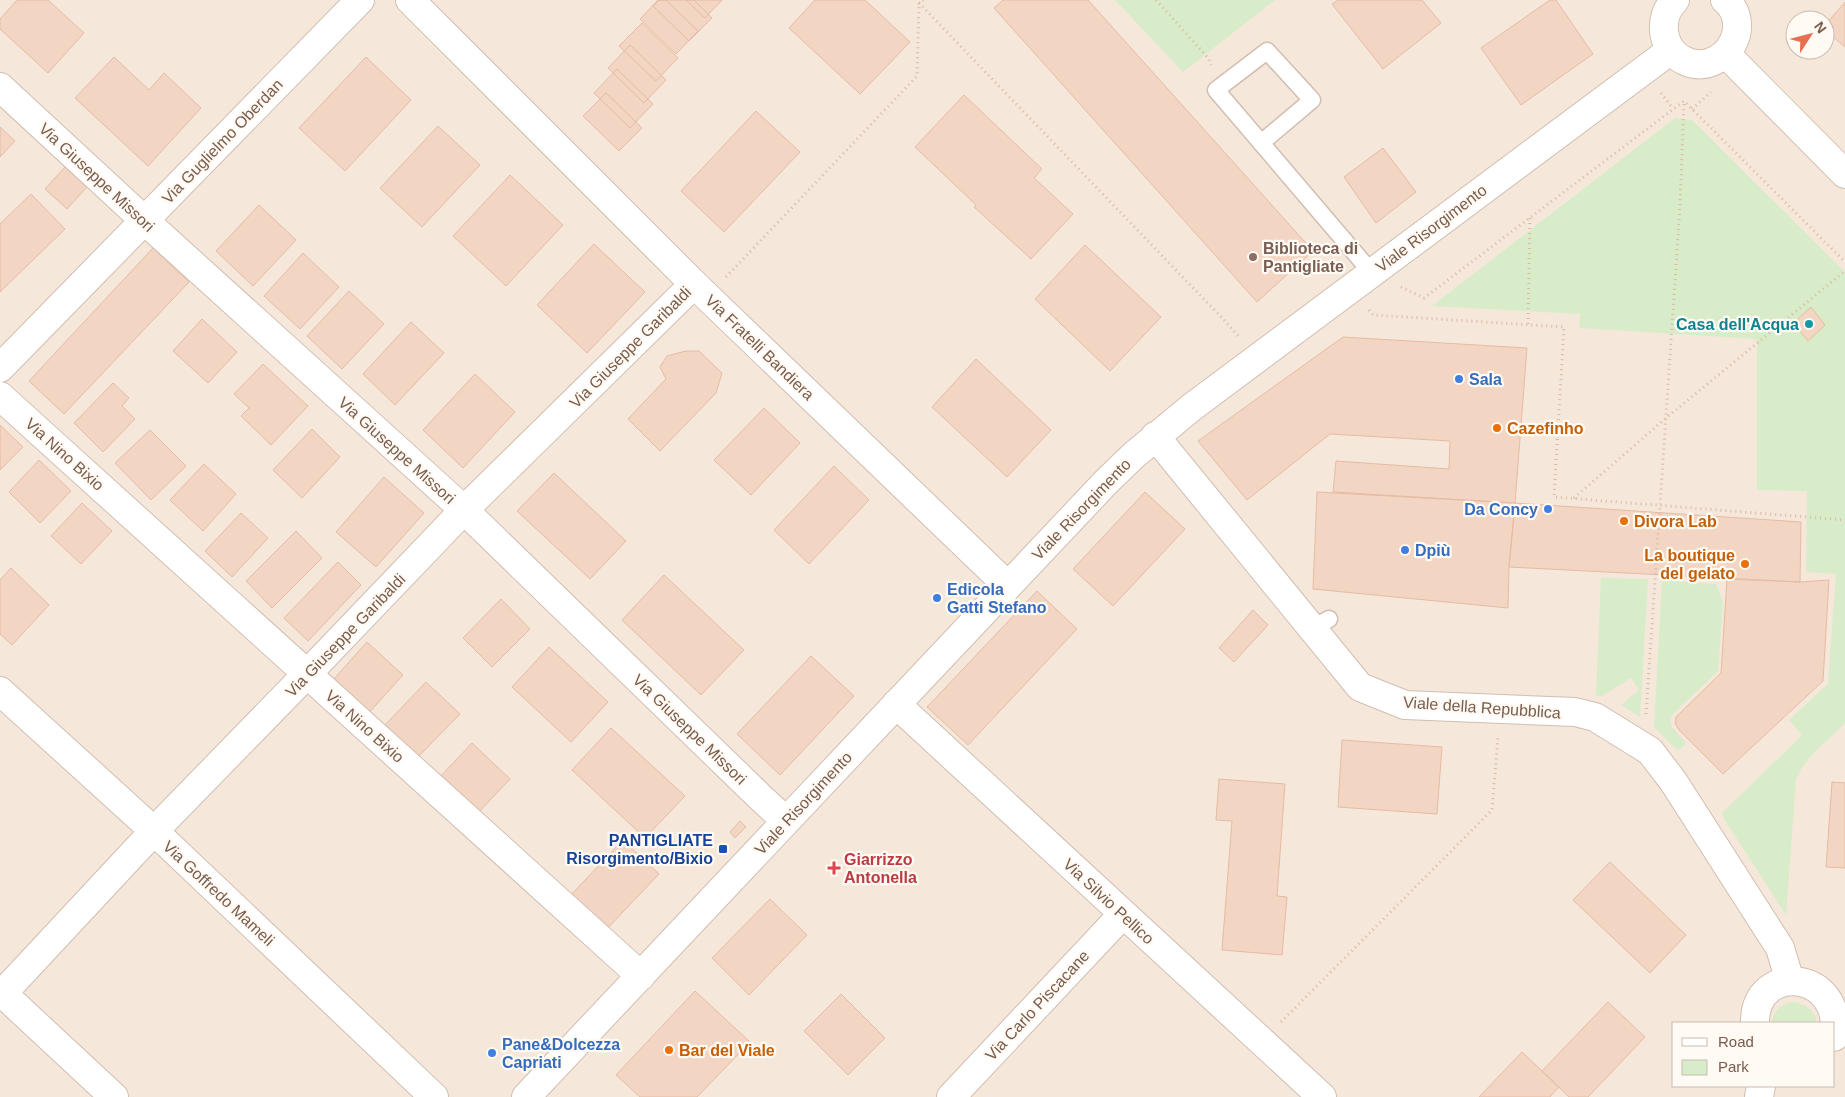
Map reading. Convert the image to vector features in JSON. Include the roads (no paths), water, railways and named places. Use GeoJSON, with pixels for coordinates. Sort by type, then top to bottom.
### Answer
{"type":"FeatureCollection","features":[{"type":"Feature","properties":{"kind":"street","name":"Via Guglielmo Oberdan"},"geometry":{"type":"LineString","coordinates":[[0,368],[360,0]]}},
{"type":"Feature","properties":{"kind":"street","name":"Via Fratelli Bandiera"},"geometry":{"type":"LineString","coordinates":[[410,0],[701,290],[1007,585]]}},
{"type":"Feature","properties":{"kind":"street"},"geometry":{"type":"LineString","coordinates":[[1673,0],[1664,20],[1664,36],[1671,50],[1685,61],[1698,64],[1717,61],[1733,45],[1738,27],[1729,1]]}},
{"type":"Feature","properties":{"kind":"street","name":"Viale Risorgimento"},"geometry":{"type":"LineString","coordinates":[[526,1097],[1007,585],[1106,482],[1155,436],[1671,50]]}},
{"type":"Feature","properties":{"kind":"street"},"geometry":{"type":"LineString","coordinates":[[1726,54],[1845,174]]}},
{"type":"Feature","properties":{"kind":"street","name":"Via Giuseppe Missori"},"geometry":{"type":"LineString","coordinates":[[0,87],[144,221],[464,510],[786,821]]}},
{"type":"Feature","properties":{"kind":"street","name":"Via Giuseppe Garibaldi"},"geometry":{"type":"LineString","coordinates":[[1,992],[464,510],[701,290]]}},
{"type":"Feature","properties":{"kind":"street","name":"Via Nino Bixio"},"geometry":{"type":"LineString","coordinates":[[0,396],[640,976]]}},
{"type":"Feature","properties":{"kind":"street","name":"Viale della Repubblica"},"geometry":{"type":"LineString","coordinates":[[1155,436],[1321,624],[1360,687],[1405,705],[1575,712],[1595,717],[1650,751],[1673,781],[1780,948],[1790,981]]}},
{"type":"Feature","properties":{"kind":"street","name":"Via Goffredo Mameli"},"geometry":{"type":"LineString","coordinates":[[0,691],[154,831],[434,1097]]}},
{"type":"Feature","properties":{"kind":"street","name":"Via Silvio Pellico"},"geometry":{"type":"LineString","coordinates":[[896,704],[1322,1097]]}},
{"type":"Feature","properties":{"kind":"street","name":"Via Carlo Piscacane"},"geometry":{"type":"LineString","coordinates":[[951,1097],[1123,914]]}},
{"type":"Feature","properties":{"kind":"street"},"geometry":{"type":"LineString","coordinates":[[1755,1022],[1759,1003],[1767,992],[1778,984],[1802,981],[1813,984],[1823,990],[1840,1010],[1835,1033]]}},
{"type":"Feature","properties":{"kind":"street"},"geometry":{"type":"LineString","coordinates":[[1,992],[114,1097]]}},
{"type":"Feature","properties":{"kind":"lane"},"geometry":{"type":"LineString","coordinates":[[1261,142],[1312,100],[1267,51],[1216,90],[1372,273]]}},
{"type":"Feature","properties":{"kind":"place","name":"Biblioteca di Pantigliate"},"geometry":{"type":"Point","coordinates":[1253,257]}},
{"type":"Feature","properties":{"kind":"place","name":"Casa dell'Acqua"},"geometry":{"type":"Point","coordinates":[1809,324]}},
{"type":"Feature","properties":{"kind":"place","name":"Sala"},"geometry":{"type":"Point","coordinates":[1459,379]}},
{"type":"Feature","properties":{"kind":"place","name":"Cazefinho"},"geometry":{"type":"Point","coordinates":[1497,428]}},
{"type":"Feature","properties":{"kind":"place","name":"Da Concy"},"geometry":{"type":"Point","coordinates":[1548,509]}},
{"type":"Feature","properties":{"kind":"place","name":"Divora Lab"},"geometry":{"type":"Point","coordinates":[1624,521]}},
{"type":"Feature","properties":{"kind":"place","name":"Dpiù"},"geometry":{"type":"Point","coordinates":[1405,550]}},
{"type":"Feature","properties":{"kind":"place","name":"La boutique del gelato"},"geometry":{"type":"Point","coordinates":[1745,564]}},
{"type":"Feature","properties":{"kind":"place","name":"Edicola Gatti Stefano"},"geometry":{"type":"Point","coordinates":[937,598]}},
{"type":"Feature","properties":{"kind":"place","name":"PANTIGLIATE Risorgimento/Bixio"},"geometry":{"type":"Point","coordinates":[723,849]}},
{"type":"Feature","properties":{"kind":"place","name":"Giarrizzo Antonella"},"geometry":{"type":"Point","coordinates":[834,868]}},
{"type":"Feature","properties":{"kind":"place","name":"Bar del Viale"},"geometry":{"type":"Point","coordinates":[669,1050]}},
{"type":"Feature","properties":{"kind":"place","name":"Pane&Dolcezza Capriati"},"geometry":{"type":"Point","coordinates":[492,1053]}}]}
